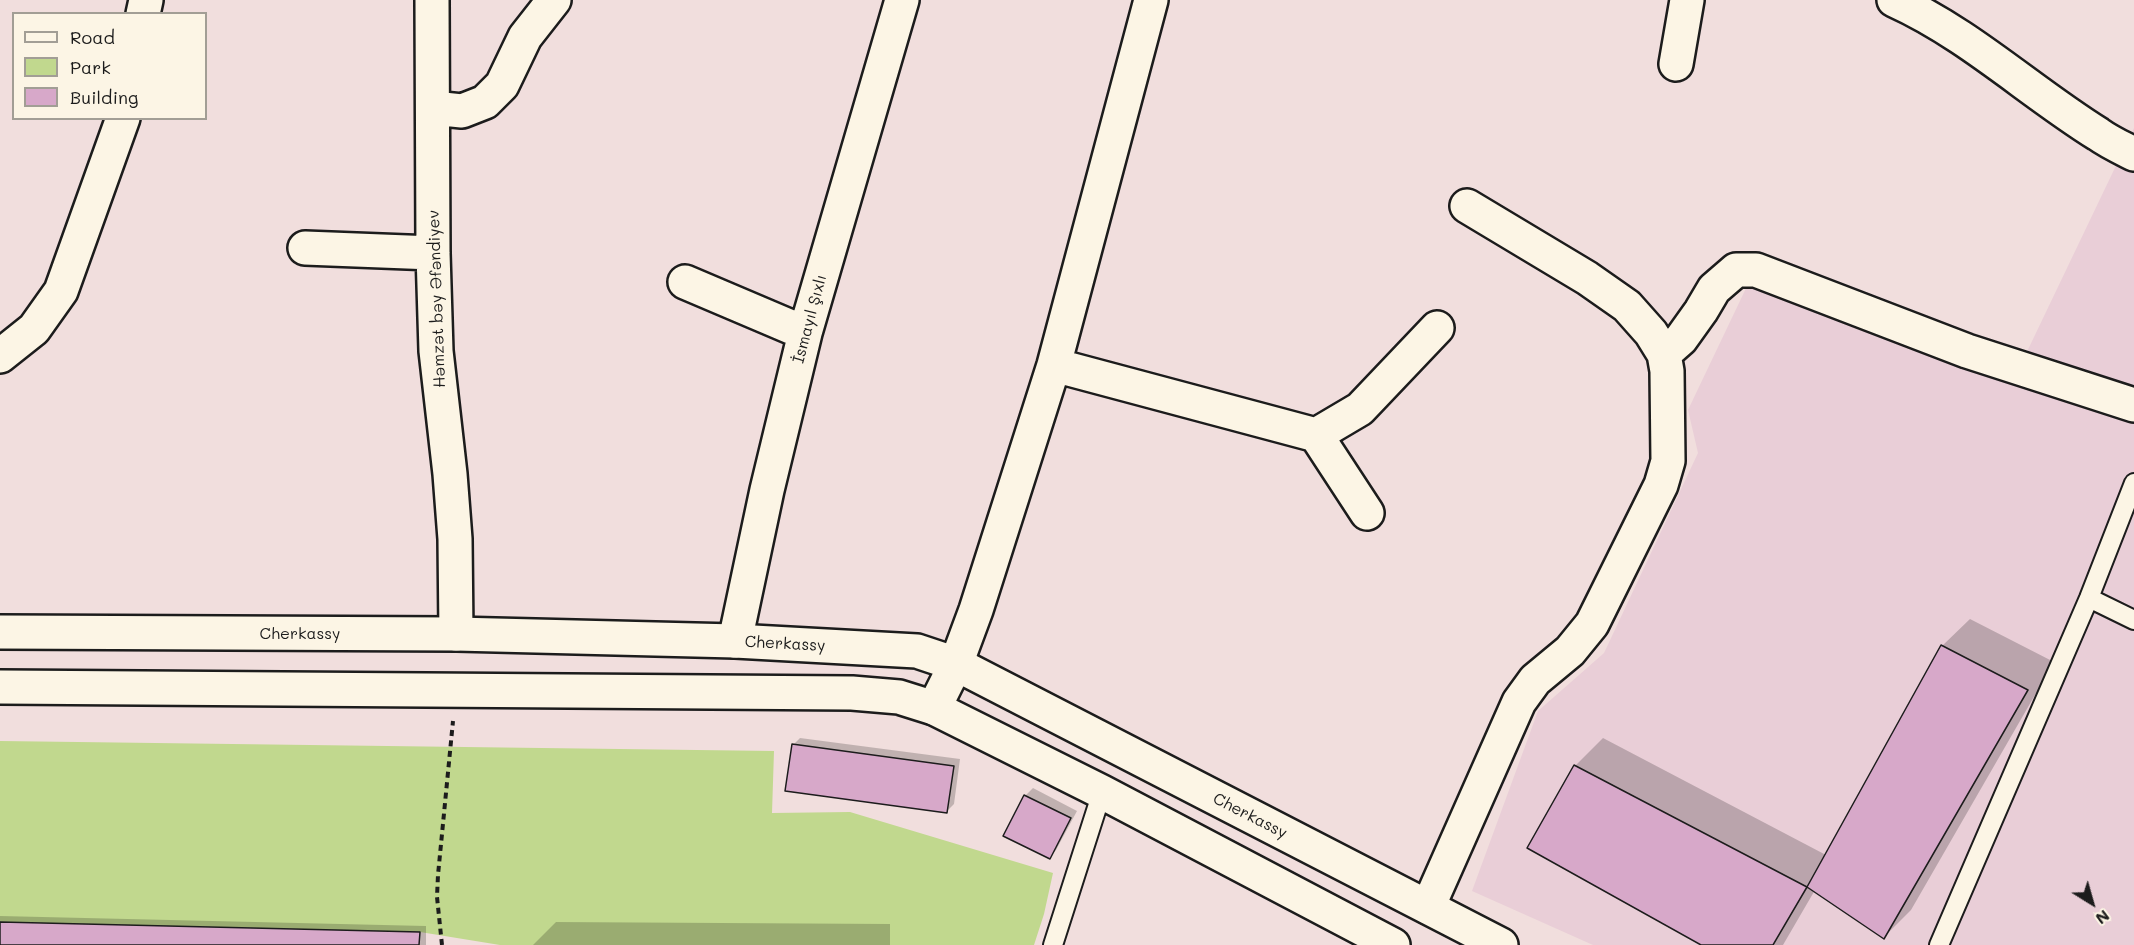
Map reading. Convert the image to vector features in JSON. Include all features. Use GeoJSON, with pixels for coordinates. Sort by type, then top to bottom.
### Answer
{"type":"FeatureCollection","features":[{"type":"Feature","properties":{"kind":"street","name":"Həmzət bəy Əfəndiyev"},"geometry":{"type":"LineString","coordinates":[[432,0],[433,254],[436,351],[455,539],[456,634]]}},
{"type":"Feature","properties":{"kind":"street"},"geometry":{"type":"LineString","coordinates":[[433,108],[462,111],[485,102],[502,85],[525,37],[554,0]]}},
{"type":"Feature","properties":{"kind":"street","name":"İsmayıl Şıxlı"},"geometry":{"type":"LineString","coordinates":[[735,641],[767,490],[805,333],[902,0]]}},
{"type":"Feature","properties":{"kind":"street"},"geometry":{"type":"LineString","coordinates":[[934,708],[956,664],[976,610],[1054,365],[1151,0]]}},
{"type":"Feature","properties":{"kind":"street"},"geometry":{"type":"LineString","coordinates":[[1676,64],[1687,0]]}},
{"type":"Feature","properties":{"kind":"street"},"geometry":{"type":"LineString","coordinates":[[1894,0],[1934,20],[2098,135],[2134,154]]}},
{"type":"Feature","properties":{"kind":"street"},"geometry":{"type":"LineString","coordinates":[[0,356],[34,329],[61,291],[122,120]]}},
{"type":"Feature","properties":{"kind":"street"},"geometry":{"type":"LineString","coordinates":[[1428,907],[1520,702],[1535,680],[1570,651],[1592,624],[1661,485],[1668,461],[1667,371],[1664,354],[1651,333],[1627,306],[1587,278],[1467,206]]}},
{"type":"Feature","properties":{"kind":"street"},"geometry":{"type":"LineString","coordinates":[[305,248],[433,254]]}},
{"type":"Feature","properties":{"kind":"street"},"geometry":{"type":"LineString","coordinates":[[1664,354],[1681,339],[1714,289],[1736,270],[1756,270],[1967,351],[2134,405]]}},
{"type":"Feature","properties":{"kind":"street"},"geometry":{"type":"LineString","coordinates":[[685,282],[805,333]]}},
{"type":"Feature","properties":{"kind":"street"},"geometry":{"type":"LineString","coordinates":[[1316,435],[1360,409],[1437,328]]}},
{"type":"Feature","properties":{"kind":"street"},"geometry":{"type":"LineString","coordinates":[[1054,365],[1316,435],[1367,513]]}},
{"type":"Feature","properties":{"kind":"street","name":"Cherkassy"},"geometry":{"type":"LineString","coordinates":[[0,632],[456,634],[735,641],[916,651],[956,664],[1501,945]]}},
{"type":"Feature","properties":{"kind":"street"},"geometry":{"type":"LineString","coordinates":[[0,687],[852,693],[899,697],[934,708],[1102,792],[1393,945]]}},
{"type":"Feature","properties":{"kind":"lane"},"geometry":{"type":"LineString","coordinates":[[1939,945],[2089,598],[2134,483]]}},
{"type":"Feature","properties":{"kind":"lane"},"geometry":{"type":"LineString","coordinates":[[2089,598],[2134,620]]}},
{"type":"Feature","properties":{"kind":"lane"},"geometry":{"type":"LineString","coordinates":[[1053,945],[1102,792]]}},
{"type":"Feature","properties":{"kind":"path"},"geometry":{"type":"LineString","coordinates":[[442,945],[437,897],[438,875],[455,690]]}},
{"type":"Feature","properties":{"kind":"shaded area"},"geometry":{"type":"Polygon","coordinates":[[[2134,128],[2134,945],[1593,945],[1472,891],[1538,711],[1604,653],[1698,453],[1688,410],[1749,282],[2012,383],[2134,128]]]}},
{"type":"Feature","properties":{"kind":"green space"},"geometry":{"type":"Polygon","coordinates":[[[0,741],[774,751],[772,813],[850,812],[1053,873],[1034,945],[500,945],[420,932],[0,922],[0,741]]]}},
{"type":"Feature","properties":{"kind":"building"},"geometry":{"type":"Polygon","coordinates":[[[1941,645],[2028,690],[1884,939],[1807,887],[1941,645]]]}},
{"type":"Feature","properties":{"kind":"building"},"geometry":{"type":"Polygon","coordinates":[[[792,744],[954,766],[947,813],[785,791],[792,744]]]}},
{"type":"Feature","properties":{"kind":"building"},"geometry":{"type":"Polygon","coordinates":[[[1574,765],[1807,887],[1773,945],[1701,945],[1527,848],[1574,765]]]}},
{"type":"Feature","properties":{"kind":"building"},"geometry":{"type":"Polygon","coordinates":[[[1024,795],[1071,818],[1050,859],[1003,836],[1024,795]]]}},
{"type":"Feature","properties":{"kind":"building"},"geometry":{"type":"Polygon","coordinates":[[[0,922],[420,932],[419,945],[0,945],[0,922]]]}}]}
